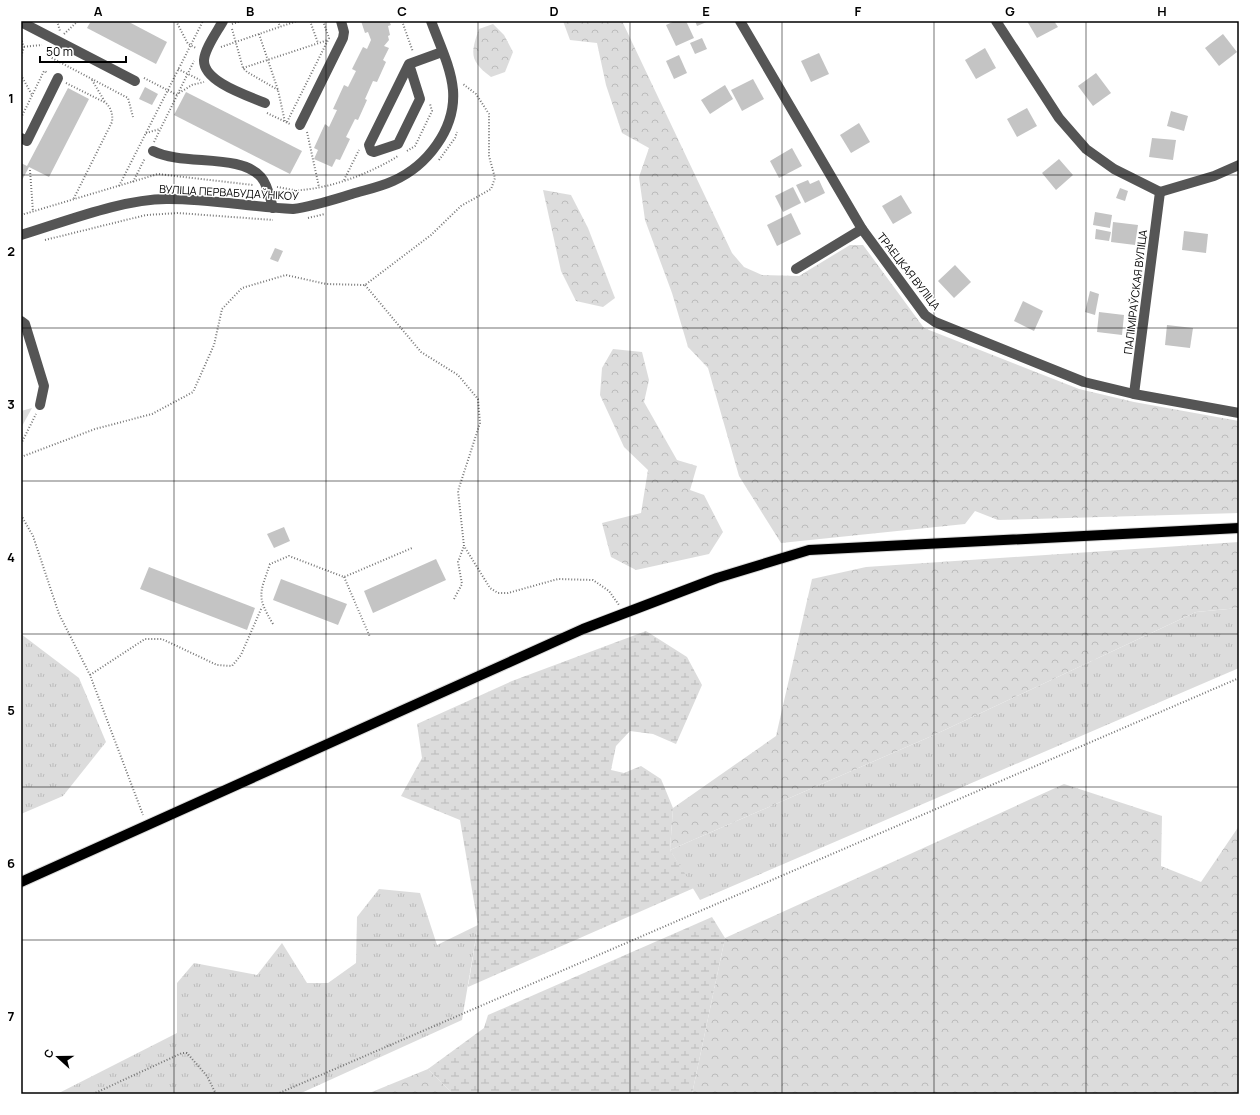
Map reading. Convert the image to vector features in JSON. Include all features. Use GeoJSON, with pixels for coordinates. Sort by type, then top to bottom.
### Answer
{"type":"FeatureCollection","features":[{"type":"Feature","properties":{"kind":"main road"},"geometry":{"type":"LineString","coordinates":[[21,882],[583,629],[717,578],[809,550],[1239,528]]}},
{"type":"Feature","properties":{"kind":"street"},"geometry":{"type":"LineString","coordinates":[[223,21],[206,54],[204,61],[206,68],[214,79],[265,107]]}},
{"type":"Feature","properties":{"kind":"street"},"geometry":{"type":"LineString","coordinates":[[298,127],[343,38],[344,32],[340,21]]}},
{"type":"Feature","properties":{"kind":"street","name":"ВУЛІЦА ПЕРВАБУДАЎНІКОЎ"},"geometry":{"type":"LineString","coordinates":[[21,235],[122,204],[168,198],[293,209],[314,206],[393,181],[419,165],[434,150],[444,133],[450,112],[453,92],[450,75],[431,21]]}},
{"type":"Feature","properties":{"kind":"street","name":"ТРАЕЦКАЯ ВУЛІЦА"},"geometry":{"type":"LineString","coordinates":[[740,21],[862,229],[925,315],[935,322],[1084,382],[1134,394],[1239,414]]}},
{"type":"Feature","properties":{"kind":"street"},"geometry":{"type":"LineString","coordinates":[[996,21],[1059,118],[1086,149],[1114,169],[1160,192],[1214,176],[1239,166]]}},
{"type":"Feature","properties":{"kind":"street"},"geometry":{"type":"LineString","coordinates":[[21,22],[135,81]]}},
{"type":"Feature","properties":{"kind":"street"},"geometry":{"type":"LineString","coordinates":[[412,63],[420,99],[398,144],[374,152],[371,151],[369,145],[412,63],[442,52]]}},
{"type":"Feature","properties":{"kind":"street"},"geometry":{"type":"LineString","coordinates":[[21,138],[27,141],[58,78]]}},
{"type":"Feature","properties":{"kind":"street"},"geometry":{"type":"LineString","coordinates":[[151,150],[164,157],[245,166],[262,177],[273,208]]}},
{"type":"Feature","properties":{"kind":"street","name":"ПАЛІМІРАЎСКАЯ ВУЛІЦА"},"geometry":{"type":"LineString","coordinates":[[1134,394],[1160,192]]}},
{"type":"Feature","properties":{"kind":"street"},"geometry":{"type":"LineString","coordinates":[[796,269],[862,229]]}},
{"type":"Feature","properties":{"kind":"street"},"geometry":{"type":"LineString","coordinates":[[21,321],[25,324],[44,386],[40,405]]}},
{"type":"Feature","properties":{"kind":"path"},"geometry":{"type":"LineString","coordinates":[[57,21],[62,36],[78,21]]}},
{"type":"Feature","properties":{"kind":"path"},"geometry":{"type":"LineString","coordinates":[[176,21],[190,45],[200,50]]}},
{"type":"Feature","properties":{"kind":"path"},"geometry":{"type":"LineString","coordinates":[[119,186],[202,21]]}},
{"type":"Feature","properties":{"kind":"path"},"geometry":{"type":"LineString","coordinates":[[241,21],[230,24],[243,68],[251,76],[278,90]]}},
{"type":"Feature","properties":{"kind":"path"},"geometry":{"type":"LineString","coordinates":[[278,21],[280,27]]}},
{"type":"Feature","properties":{"kind":"path"},"geometry":{"type":"LineString","coordinates":[[214,49],[297,21]]}},
{"type":"Feature","properties":{"kind":"path"},"geometry":{"type":"LineString","coordinates":[[310,21],[318,43]]}},
{"type":"Feature","properties":{"kind":"path"},"geometry":{"type":"LineString","coordinates":[[286,122],[329,38],[323,21]]}},
{"type":"Feature","properties":{"kind":"path"},"geometry":{"type":"LineString","coordinates":[[402,21],[412,63]]}},
{"type":"Feature","properties":{"kind":"path"},"geometry":{"type":"LineString","coordinates":[[259,34],[278,90],[286,122]]}},
{"type":"Feature","properties":{"kind":"path"},"geometry":{"type":"LineString","coordinates":[[21,38],[24,47],[21,57]]}},
{"type":"Feature","properties":{"kind":"path"},"geometry":{"type":"LineString","coordinates":[[243,68],[328,40]]}},
{"type":"Feature","properties":{"kind":"path"},"geometry":{"type":"LineString","coordinates":[[21,47],[48,44],[50,57],[128,98],[133,117]]}},
{"type":"Feature","properties":{"kind":"path"},"geometry":{"type":"LineString","coordinates":[[133,182],[151,150],[177,94],[197,56]]}},
{"type":"Feature","properties":{"kind":"path"},"geometry":{"type":"LineString","coordinates":[[177,94],[192,85],[205,82],[178,69]]}},
{"type":"Feature","properties":{"kind":"path"},"geometry":{"type":"LineString","coordinates":[[21,118],[44,71],[106,103]]}},
{"type":"Feature","properties":{"kind":"path"},"geometry":{"type":"LineString","coordinates":[[21,75],[32,95]]}},
{"type":"Feature","properties":{"kind":"path"},"geometry":{"type":"LineString","coordinates":[[21,457],[95,429],[152,414],[193,392],[214,346],[222,309],[242,288],[286,275],[326,284],[366,285],[431,235],[461,206],[491,189],[496,178],[489,156],[489,114],[476,94],[450,75]]}},
{"type":"Feature","properties":{"kind":"path"},"geometry":{"type":"LineString","coordinates":[[73,200],[112,122],[112,111],[91,78]]}},
{"type":"Feature","properties":{"kind":"path"},"geometry":{"type":"LineString","coordinates":[[462,78],[465,91]]}},
{"type":"Feature","properties":{"kind":"path"},"geometry":{"type":"LineString","coordinates":[[21,215],[158,174],[301,190],[320,187],[356,176],[387,163],[415,146],[432,111],[428,98]]}},
{"type":"Feature","properties":{"kind":"path"},"geometry":{"type":"LineString","coordinates":[[265,107],[286,122],[308,133],[320,187]]}},
{"type":"Feature","properties":{"kind":"path"},"geometry":{"type":"LineString","coordinates":[[146,133],[160,129]]}},
{"type":"Feature","properties":{"kind":"path"},"geometry":{"type":"LineString","coordinates":[[438,162],[455,138],[457,131]]}},
{"type":"Feature","properties":{"kind":"path"},"geometry":{"type":"LineString","coordinates":[[30,170],[33,212]]}},
{"type":"Feature","properties":{"kind":"path"},"geometry":{"type":"LineString","coordinates":[[43,240],[146,215],[178,213],[278,220]]}},
{"type":"Feature","properties":{"kind":"path"},"geometry":{"type":"LineString","coordinates":[[303,219],[330,213]]}},
{"type":"Feature","properties":{"kind":"path"},"geometry":{"type":"LineString","coordinates":[[366,285],[421,352],[458,375],[478,399],[480,423],[458,491],[464,546],[490,588],[498,593],[508,593],[558,579],[593,580],[609,591],[625,613]]}},
{"type":"Feature","properties":{"kind":"path"},"geometry":{"type":"LineString","coordinates":[[21,444],[40,405]]}},
{"type":"Feature","properties":{"kind":"path"},"geometry":{"type":"LineString","coordinates":[[21,515],[33,536],[59,614],[90,675],[147,826]]}},
{"type":"Feature","properties":{"kind":"path"},"geometry":{"type":"LineString","coordinates":[[454,599],[462,584],[458,562],[464,546]]}},
{"type":"Feature","properties":{"kind":"path"},"geometry":{"type":"LineString","coordinates":[[273,624],[262,607],[260,592],[270,564],[289,556],[344,577],[412,548]]}},
{"type":"Feature","properties":{"kind":"path"},"geometry":{"type":"LineString","coordinates":[[344,577],[370,637]]}},
{"type":"Feature","properties":{"kind":"path"},"geometry":{"type":"LineString","coordinates":[[90,675],[145,639],[162,638],[218,665],[232,666],[240,655],[262,607]]}},
{"type":"Feature","properties":{"kind":"path"},"geometry":{"type":"LineString","coordinates":[[276,1094],[1239,678]]}},
{"type":"Feature","properties":{"kind":"path"},"geometry":{"type":"LineString","coordinates":[[93,1094],[182,1053],[186,1053],[207,1076],[216,1094]]}},
{"type":"Feature","properties":{"kind":"green space"},"geometry":{"type":"Polygon","coordinates":[[[563,21],[622,21],[732,253],[744,267],[762,275],[799,276],[850,245],[863,245],[924,328],[1079,389],[1134,402],[1239,421],[1239,513],[998,520],[975,511],[965,524],[781,543],[739,476],[708,368],[688,347],[672,293],[645,220],[639,177],[649,148],[622,133],[606,85],[597,43],[570,40],[563,21]]]}},
{"type":"Feature","properties":{"kind":"green space"},"geometry":{"type":"Polygon","coordinates":[[[493,24],[504,35],[513,52],[505,72],[491,77],[479,66],[473,51],[479,29],[493,24]]]}},
{"type":"Feature","properties":{"kind":"green space"},"geometry":{"type":"Polygon","coordinates":[[[543,190],[571,195],[588,228],[615,298],[603,307],[576,301],[561,271],[543,190]]]}},
{"type":"Feature","properties":{"kind":"green space"},"geometry":{"type":"Polygon","coordinates":[[[613,349],[642,352],[649,380],[644,402],[677,460],[697,466],[690,490],[704,495],[723,532],[709,554],[636,570],[611,557],[602,523],[641,513],[648,470],[624,447],[600,395],[602,368],[613,349]]]}},
{"type":"Feature","properties":{"kind":"green space"},"geometry":{"type":"Polygon","coordinates":[[[32,408],[21,428],[21,411],[32,408]]]}},
{"type":"Feature","properties":{"kind":"green space"},"geometry":{"type":"Polygon","coordinates":[[[1239,542],[1239,608],[1196,612],[934,735],[670,850],[673,808],[776,736],[812,579],[866,567],[1239,542]]]}},
{"type":"Feature","properties":{"kind":"green space"},"geometry":{"type":"Polygon","coordinates":[[[1239,608],[1239,668],[700,900],[670,850],[934,735],[1196,612],[1239,608]]]}},
{"type":"Feature","properties":{"kind":"green space"},"geometry":{"type":"Polygon","coordinates":[[[646,631],[687,657],[702,685],[676,744],[653,734],[630,731],[616,746],[611,770],[624,773],[641,766],[661,779],[673,808],[670,850],[694,888],[468,987],[478,925],[460,820],[401,796],[422,758],[417,724],[512,681],[646,631]]]}},
{"type":"Feature","properties":{"kind":"green space"},"geometry":{"type":"Polygon","coordinates":[[[21,634],[79,678],[106,742],[63,796],[21,814],[21,634]]]}},
{"type":"Feature","properties":{"kind":"green space"},"geometry":{"type":"Polygon","coordinates":[[[1064,784],[1162,816],[1161,866],[1201,882],[1239,826],[1239,1094],[692,1094],[725,938],[1064,784]]]}},
{"type":"Feature","properties":{"kind":"green space"},"geometry":{"type":"Polygon","coordinates":[[[379,889],[420,893],[437,945],[478,925],[462,1020],[299,1094],[57,1094],[177,1033],[177,983],[194,963],[257,975],[282,943],[307,983],[328,983],[356,963],[357,917],[379,889]]]}},
{"type":"Feature","properties":{"kind":"green space"},"geometry":{"type":"Polygon","coordinates":[[[712,917],[725,938],[692,1094],[453,1094],[428,1069],[484,1028],[488,1015],[712,917]]]}},
{"type":"Feature","properties":{"kind":"green space"},"geometry":{"type":"Polygon","coordinates":[[[428,1069],[453,1094],[367,1094],[428,1069]]]}},
{"type":"Feature","properties":{"kind":"building"},"geometry":{"type":"Polygon","coordinates":[[[91,21],[127,21],[167,42],[156,64],[87,28],[91,21]]]}},
{"type":"Feature","properties":{"kind":"building"},"geometry":{"type":"Polygon","coordinates":[[[361,21],[389,21],[391,25],[388,26],[390,35],[388,36],[389,40],[384,46],[389,48],[383,60],[386,62],[377,82],[373,81],[365,99],[367,100],[358,120],[355,119],[346,137],[350,139],[340,160],[336,159],[332,167],[314,159],[318,150],[314,148],[325,124],[329,127],[337,110],[333,109],[344,85],[348,87],[356,71],[352,69],[363,47],[367,49],[371,40],[368,32],[365,33],[361,21]]]}},
{"type":"Feature","properties":{"kind":"building"},"geometry":{"type":"Polygon","coordinates":[[[675,21],[686,21],[694,38],[676,46],[666,25],[675,21]]]}},
{"type":"Feature","properties":{"kind":"building"},"geometry":{"type":"Polygon","coordinates":[[[695,21],[709,21],[697,26],[695,21]]]}},
{"type":"Feature","properties":{"kind":"building"},"geometry":{"type":"Polygon","coordinates":[[[1027,21],[1054,21],[1058,27],[1037,38],[1027,21]]]}},
{"type":"Feature","properties":{"kind":"building"},"geometry":{"type":"Polygon","coordinates":[[[1223,34],[1237,52],[1219,66],[1205,48],[1223,34]]]}},
{"type":"Feature","properties":{"kind":"building"},"geometry":{"type":"Polygon","coordinates":[[[702,38],[707,49],[695,54],[690,43],[702,38]]]}},
{"type":"Feature","properties":{"kind":"building"},"geometry":{"type":"Polygon","coordinates":[[[985,48],[996,68],[976,79],[965,60],[985,48]]]}},
{"type":"Feature","properties":{"kind":"building"},"geometry":{"type":"Polygon","coordinates":[[[819,53],[829,74],[811,82],[801,61],[819,53]]]}},
{"type":"Feature","properties":{"kind":"building"},"geometry":{"type":"Polygon","coordinates":[[[679,55],[687,73],[674,79],[666,61],[679,55]]]}},
{"type":"Feature","properties":{"kind":"building"},"geometry":{"type":"Polygon","coordinates":[[[1096,73],[1111,93],[1093,106],[1078,86],[1096,73]]]}},
{"type":"Feature","properties":{"kind":"building"},"geometry":{"type":"Polygon","coordinates":[[[753,79],[764,99],[742,111],[731,90],[753,79]]]}},
{"type":"Feature","properties":{"kind":"building"},"geometry":{"type":"Polygon","coordinates":[[[725,85],[733,99],[710,114],[701,100],[725,85]]]}},
{"type":"Feature","properties":{"kind":"building"},"geometry":{"type":"Polygon","coordinates":[[[145,87],[158,94],[152,105],[139,99],[145,87]]]}},
{"type":"Feature","properties":{"kind":"building"},"geometry":{"type":"Polygon","coordinates":[[[68,88],[89,99],[49,177],[29,167],[21,182],[21,163],[27,166],[68,88]]]}},
{"type":"Feature","properties":{"kind":"building"},"geometry":{"type":"Polygon","coordinates":[[[186,92],[302,151],[290,174],[174,115],[186,92]]]}},
{"type":"Feature","properties":{"kind":"building"},"geometry":{"type":"Polygon","coordinates":[[[1027,108],[1037,126],[1017,137],[1007,119],[1027,108]]]}},
{"type":"Feature","properties":{"kind":"building"},"geometry":{"type":"Polygon","coordinates":[[[1171,111],[1188,116],[1184,131],[1167,126],[1171,111]]]}},
{"type":"Feature","properties":{"kind":"building"},"geometry":{"type":"Polygon","coordinates":[[[859,123],[870,142],[851,153],[840,135],[859,123]]]}},
{"type":"Feature","properties":{"kind":"building"},"geometry":{"type":"Polygon","coordinates":[[[1152,138],[1176,140],[1173,160],[1149,157],[1152,138]]]}},
{"type":"Feature","properties":{"kind":"building"},"geometry":{"type":"Polygon","coordinates":[[[792,148],[802,166],[779,178],[770,161],[792,148]]]}},
{"type":"Feature","properties":{"kind":"building"},"geometry":{"type":"Polygon","coordinates":[[[1059,159],[1073,175],[1056,190],[1042,173],[1059,159]]]}},
{"type":"Feature","properties":{"kind":"building"},"geometry":{"type":"Polygon","coordinates":[[[808,180],[810,184],[819,180],[825,193],[805,203],[796,185],[808,180]]]}},
{"type":"Feature","properties":{"kind":"building"},"geometry":{"type":"Polygon","coordinates":[[[793,187],[801,203],[783,212],[775,196],[793,187]]]}},
{"type":"Feature","properties":{"kind":"building"},"geometry":{"type":"Polygon","coordinates":[[[1120,188],[1128,191],[1125,201],[1116,198],[1120,188]]]}},
{"type":"Feature","properties":{"kind":"building"},"geometry":{"type":"Polygon","coordinates":[[[901,195],[912,213],[893,224],[882,206],[901,195]]]}},
{"type":"Feature","properties":{"kind":"building"},"geometry":{"type":"Polygon","coordinates":[[[1095,212],[1112,215],[1110,228],[1093,225],[1095,212]]]}},
{"type":"Feature","properties":{"kind":"building"},"geometry":{"type":"Polygon","coordinates":[[[791,213],[801,234],[777,246],[767,225],[791,213]]]}},
{"type":"Feature","properties":{"kind":"building"},"geometry":{"type":"Polygon","coordinates":[[[1113,222],[1138,225],[1135,245],[1111,242],[1113,222]]]}},
{"type":"Feature","properties":{"kind":"building"},"geometry":{"type":"Polygon","coordinates":[[[1096,229],[1111,232],[1109,241],[1095,239],[1096,229]]]}},
{"type":"Feature","properties":{"kind":"building"},"geometry":{"type":"Polygon","coordinates":[[[1184,231],[1208,234],[1206,253],[1182,250],[1184,231]]]}},
{"type":"Feature","properties":{"kind":"building"},"geometry":{"type":"Polygon","coordinates":[[[275,248],[283,251],[278,262],[270,259],[275,248]]]}},
{"type":"Feature","properties":{"kind":"building"},"geometry":{"type":"Polygon","coordinates":[[[955,265],[971,282],[954,298],[938,281],[955,265]]]}},
{"type":"Feature","properties":{"kind":"building"},"geometry":{"type":"Polygon","coordinates":[[[1090,291],[1099,294],[1095,315],[1085,312],[1090,291]]]}},
{"type":"Feature","properties":{"kind":"building"},"geometry":{"type":"Polygon","coordinates":[[[1023,301],[1043,311],[1034,331],[1014,321],[1023,301]]]}},
{"type":"Feature","properties":{"kind":"building"},"geometry":{"type":"Polygon","coordinates":[[[1099,312],[1124,315],[1122,335],[1097,332],[1099,312]]]}},
{"type":"Feature","properties":{"kind":"building"},"geometry":{"type":"Polygon","coordinates":[[[1167,325],[1193,328],[1190,348],[1165,345],[1167,325]]]}},
{"type":"Feature","properties":{"kind":"building"},"geometry":{"type":"Polygon","coordinates":[[[284,527],[290,541],[274,548],[267,534],[284,527]]]}},
{"type":"Feature","properties":{"kind":"building"},"geometry":{"type":"Polygon","coordinates":[[[436,559],[446,580],[373,613],[364,591],[436,559]]]}},
{"type":"Feature","properties":{"kind":"building"},"geometry":{"type":"Polygon","coordinates":[[[149,567],[255,608],[247,630],[140,589],[149,567]]]}},
{"type":"Feature","properties":{"kind":"building"},"geometry":{"type":"Polygon","coordinates":[[[281,579],[347,604],[338,625],[273,600],[281,579]]]}}]}
